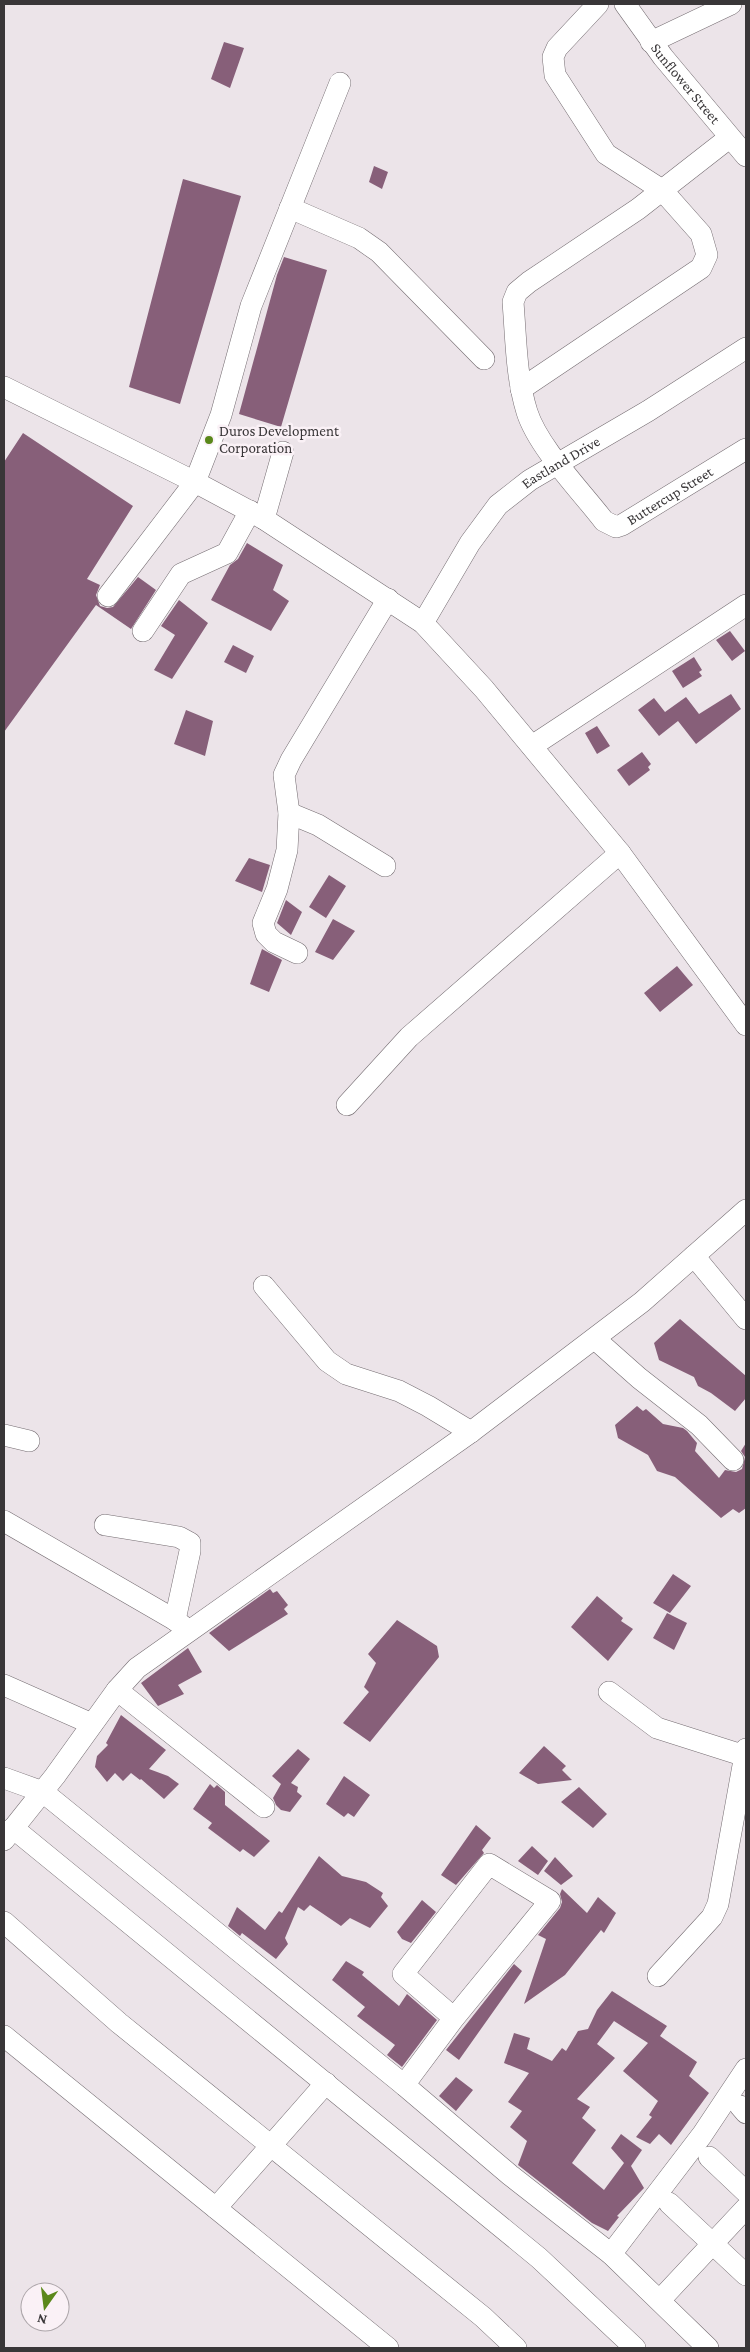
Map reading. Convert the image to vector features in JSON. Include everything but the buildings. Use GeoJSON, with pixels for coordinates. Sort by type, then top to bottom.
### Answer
{"type":"FeatureCollection","features":[{"type":"Feature","properties":{"kind":"street"},"geometry":{"type":"LineString","coordinates":[[521,389],[701,268],[707,255],[701,234],[662,190],[606,154],[555,75],[553,57],[557,48],[598,4]]}},
{"type":"Feature","properties":{"kind":"street"},"geometry":{"type":"LineString","coordinates":[[651,42],[732,4]]}},
{"type":"Feature","properties":{"kind":"street","name":"Sunflower Street"},"geometry":{"type":"LineString","coordinates":[[630,5],[651,42],[729,138],[746,156]]}},
{"type":"Feature","properties":{"kind":"street"},"geometry":{"type":"LineString","coordinates":[[108,596],[195,482],[221,415],[251,306],[340,83]]}},
{"type":"Feature","properties":{"kind":"street"},"geometry":{"type":"LineString","coordinates":[[558,463],[537,434],[527,413],[521,389],[513,302],[517,292],[638,209],[729,138]]}},
{"type":"Feature","properties":{"kind":"street"},"geometry":{"type":"LineString","coordinates":[[290,208],[359,238],[379,252],[484,359]]}},
{"type":"Feature","properties":{"kind":"street","name":"Eastland Drive"},"geometry":{"type":"LineString","coordinates":[[423,623],[470,543],[498,505],[530,480],[648,411],[746,348]]}},
{"type":"Feature","properties":{"kind":"street"},"geometry":{"type":"LineString","coordinates":[[4,387],[257,515],[423,623],[484,689],[620,853],[746,1025]]}},
{"type":"Feature","properties":{"kind":"street","name":"Buttercup Street"},"geometry":{"type":"LineString","coordinates":[[558,463],[604,521],[616,527],[746,449]]}},
{"type":"Feature","properties":{"kind":"street"},"geometry":{"type":"LineString","coordinates":[[144,631],[181,574],[227,553],[257,515],[283,452]]}},
{"type":"Feature","properties":{"kind":"street"},"geometry":{"type":"LineString","coordinates":[[297,953],[274,942],[266,934],[263,923],[277,890],[285,858],[290,813],[284,775],[291,760],[388,599]]}},
{"type":"Feature","properties":{"kind":"street"},"geometry":{"type":"LineString","coordinates":[[532,746],[746,605]]}},
{"type":"Feature","properties":{"kind":"street"},"geometry":{"type":"LineString","coordinates":[[290,813],[318,825],[385,866]]}},
{"type":"Feature","properties":{"kind":"street"},"geometry":{"type":"LineString","coordinates":[[347,1105],[409,1037],[620,853]]}},
{"type":"Feature","properties":{"kind":"street"},"geometry":{"type":"LineString","coordinates":[[635,2348],[539,2258],[326,2083],[8,1834],[43,1792],[117,1690],[181,1625],[471,1432],[642,1302],[746,1210]]}},
{"type":"Feature","properties":{"kind":"street"},"geometry":{"type":"LineString","coordinates":[[694,1256],[746,1319]]}},
{"type":"Feature","properties":{"kind":"street"},"geometry":{"type":"LineString","coordinates":[[264,1286],[327,1361],[346,1374],[399,1391],[471,1432]]}},
{"type":"Feature","properties":{"kind":"street"},"geometry":{"type":"LineString","coordinates":[[595,1339],[639,1378],[699,1425],[733,1460]]}},
{"type":"Feature","properties":{"kind":"street"},"geometry":{"type":"LineString","coordinates":[[4,1435],[28,1441]]}},
{"type":"Feature","properties":{"kind":"street"},"geometry":{"type":"LineString","coordinates":[[4,1521],[181,1625]]}},
{"type":"Feature","properties":{"kind":"street"},"geometry":{"type":"LineString","coordinates":[[105,1525],[179,1537],[190,1543],[181,1625]]}},
{"type":"Feature","properties":{"kind":"street"},"geometry":{"type":"LineString","coordinates":[[4,1685],[92,1724]]}},
{"type":"Feature","properties":{"kind":"street"},"geometry":{"type":"LineString","coordinates":[[117,1690],[264,1807]]}},
{"type":"Feature","properties":{"kind":"street"},"geometry":{"type":"LineString","coordinates":[[609,1692],[657,1728],[746,1752],[718,1904],[712,1917],[658,1976]]}},
{"type":"Feature","properties":{"kind":"street"},"geometry":{"type":"LineString","coordinates":[[4,1778],[43,1792],[404,2085],[510,2174],[611,2254],[708,2348]]}},
{"type":"Feature","properties":{"kind":"street"},"geometry":{"type":"LineString","coordinates":[[404,2085],[454,2018],[550,1901],[490,1864],[403,1974],[454,2018]]}},
{"type":"Feature","properties":{"kind":"street"},"geometry":{"type":"LineString","coordinates":[[4,1922],[119,2023],[483,2317],[516,2348]]}},
{"type":"Feature","properties":{"kind":"street"},"geometry":{"type":"LineString","coordinates":[[4,2036],[388,2348]]}},
{"type":"Feature","properties":{"kind":"street"},"geometry":{"type":"LineString","coordinates":[[611,2254],[702,2135],[746,2069]]}},
{"type":"Feature","properties":{"kind":"street"},"geometry":{"type":"LineString","coordinates":[[216,2208],[326,2083]]}},
{"type":"Feature","properties":{"kind":"street"},"geometry":{"type":"LineString","coordinates":[[709,2157],[746,2192]]}},
{"type":"Feature","properties":{"kind":"street"},"geometry":{"type":"LineString","coordinates":[[669,2203],[746,2275]]}},
{"type":"Feature","properties":{"kind":"street"},"geometry":{"type":"LineString","coordinates":[[660,2300],[746,2208]]}},
{"type":"Feature","properties":{"kind":"place","name":"Duros Development Corporation"},"geometry":{"type":"Point","coordinates":[209,440]}}]}
